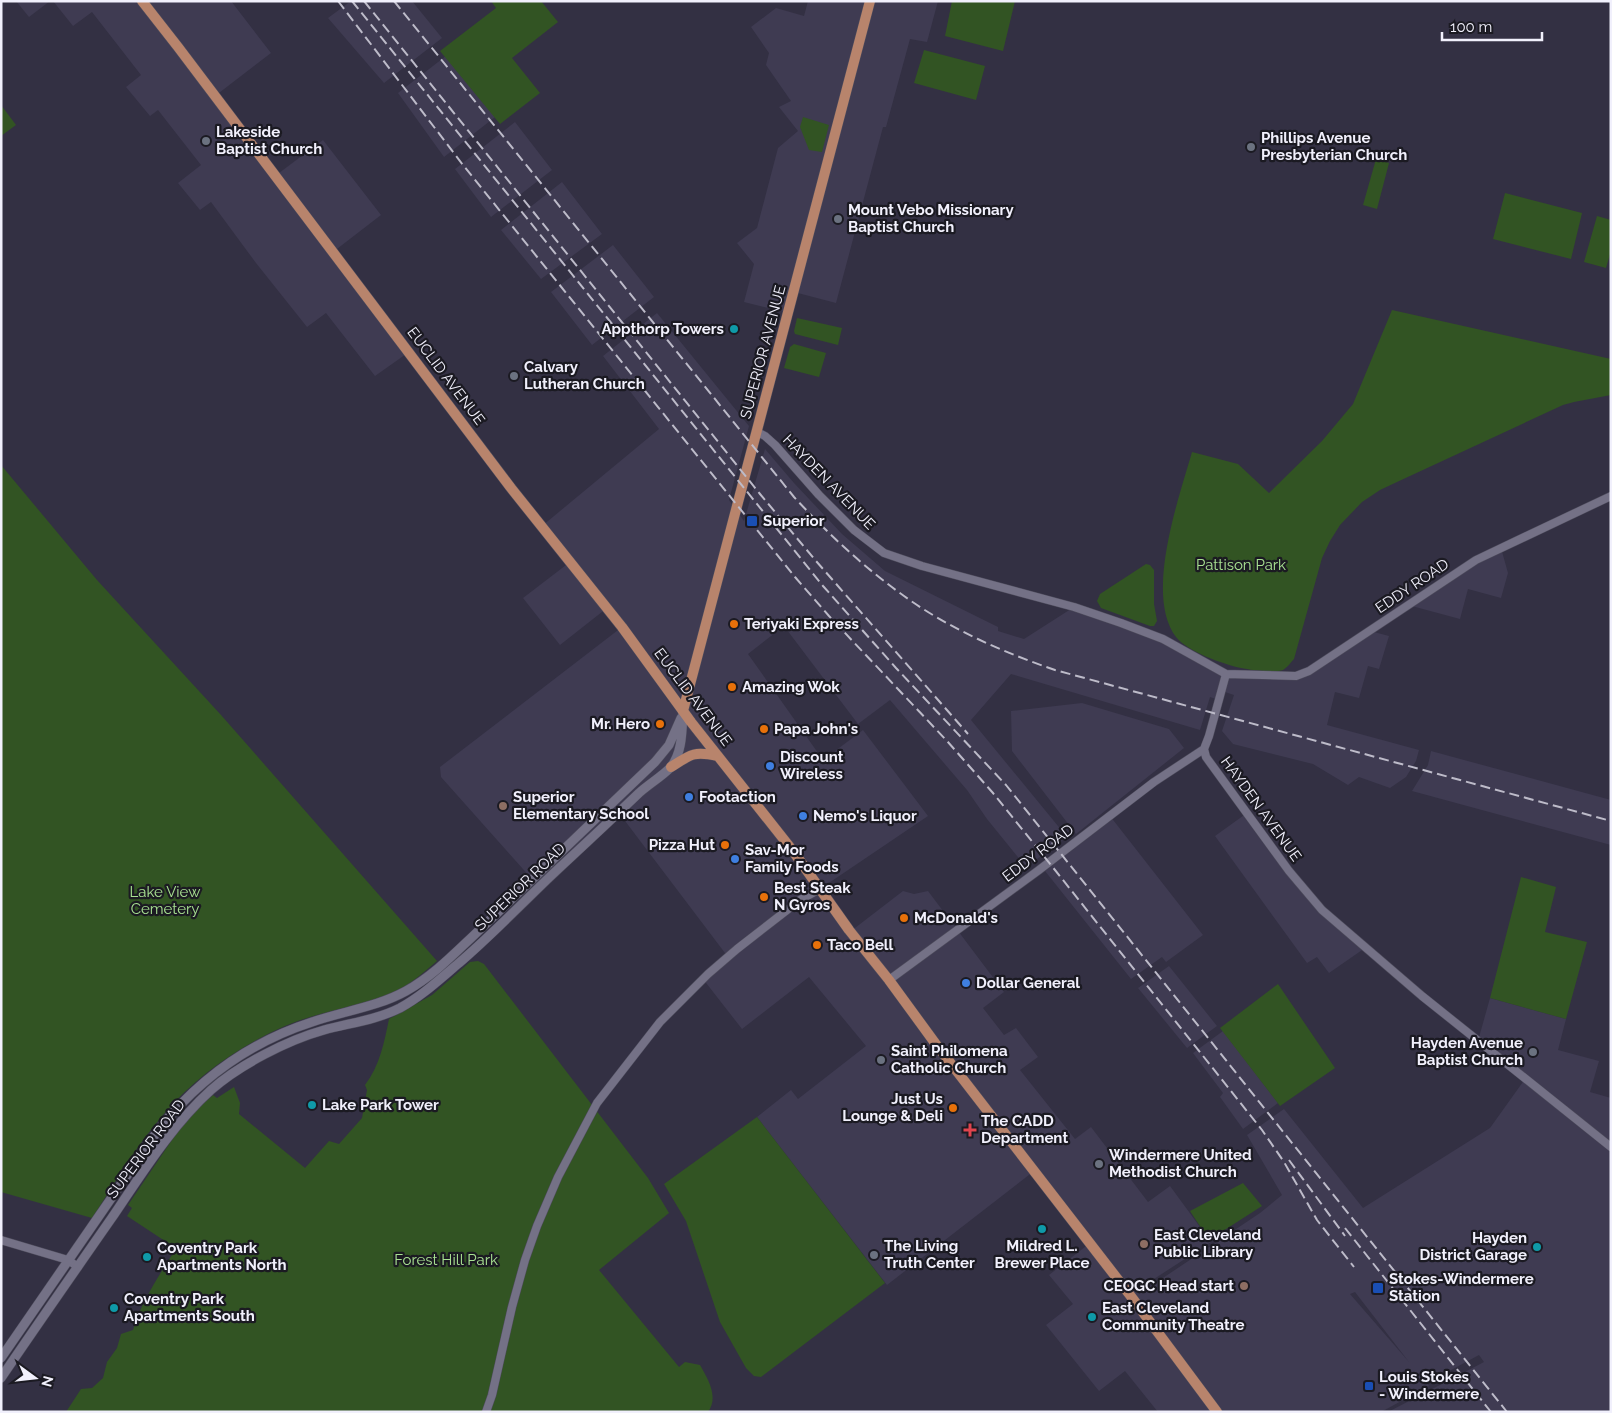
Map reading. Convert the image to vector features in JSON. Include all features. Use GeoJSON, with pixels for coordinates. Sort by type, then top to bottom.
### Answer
{"type":"FeatureCollection","features":[{"type":"Feature","properties":{"kind":"main road","name":"EUCLID AVENUE"},"geometry":{"type":"LineString","coordinates":[[142,1],[511,488],[622,627],[683,711],[792,851],[849,930],[1133,1299],[1217,1412]]}},
{"type":"Feature","properties":{"kind":"main road","name":"SUPERIOR AVENUE"},"geometry":{"type":"LineString","coordinates":[[683,711],[870,1]]}},
{"type":"Feature","properties":{"kind":"main road","name":"SUPERIOR ROAD"},"geometry":{"type":"LineString","coordinates":[[1,1378],[174,1129],[191,1109],[225,1079],[254,1060],[323,1030],[380,1016],[413,1001],[428,990],[479,946],[643,790],[671,767],[679,749],[682,736],[683,711]]}},
{"type":"Feature","properties":{"kind":"main road","name":"SUPERIOR ROAD"},"geometry":{"type":"LineString","coordinates":[[1,1358],[159,1129],[190,1094],[222,1068],[267,1039],[320,1019],[358,1010],[393,998],[420,982],[442,965],[655,762],[669,745],[683,711]]}},
{"type":"Feature","properties":{"kind":"main road"},"geometry":{"type":"LineString","coordinates":[[671,767],[688,756],[698,753],[718,756]]}},
{"type":"Feature","properties":{"kind":"main road"},"geometry":{"type":"LineString","coordinates":[[320,1019],[323,1030]]}},
{"type":"Feature","properties":{"kind":"street","name":"HAYDEN AVENUE"},"geometry":{"type":"LineString","coordinates":[[757,432],[775,444],[813,488],[854,530],[884,553],[922,566],[1074,607],[1121,622],[1163,639],[1226,674],[1204,749],[1208,759],[1289,871],[1322,910],[1422,996],[1611,1147]]}},
{"type":"Feature","properties":{"kind":"street","name":"EDDY ROAD"},"geometry":{"type":"LineString","coordinates":[[1226,674],[1296,676],[1309,671],[1476,560],[1611,496]]}},
{"type":"Feature","properties":{"kind":"street","name":"EDDY ROAD"},"geometry":{"type":"LineString","coordinates":[[889,980],[1039,870],[1154,782],[1204,749]]}},
{"type":"Feature","properties":{"kind":"street"},"geometry":{"type":"LineString","coordinates":[[486,1412],[492,1395],[512,1307],[531,1243],[558,1177],[598,1103],[660,1022],[703,979],[800,900],[820,890]]}},
{"type":"Feature","properties":{"kind":"street"},"geometry":{"type":"LineString","coordinates":[[267,1039],[272,1051]]}},
{"type":"Feature","properties":{"kind":"street"},"geometry":{"type":"LineString","coordinates":[[1,1240],[68,1260],[78,1267]]}},
{"type":"Feature","properties":{"kind":"shaded area"},"geometry":{"type":"Polygon","coordinates":[[[16,1],[50,1],[29,17],[16,1]]]}},
{"type":"Feature","properties":{"kind":"shaded area"},"geometry":{"type":"Polygon","coordinates":[[[53,1],[231,1],[271,53],[215,96],[275,176],[323,140],[381,215],[333,252],[409,352],[375,376],[326,313],[307,327],[211,202],[200,210],[178,183],[201,165],[158,110],[150,116],[126,87],[141,75],[92,12],[73,26],[53,1]]]}},
{"type":"Feature","properties":{"kind":"shaded area"},"geometry":{"type":"Polygon","coordinates":[[[351,1],[412,1],[442,38],[384,83],[328,18],[351,1]]]}},
{"type":"Feature","properties":{"kind":"shaded area"},"geometry":{"type":"Polygon","coordinates":[[[808,1],[938,1],[927,42],[910,39],[886,127],[883,127],[836,303],[794,292],[789,313],[744,302],[754,264],[737,243],[757,228],[778,148],[798,131],[779,107],[791,101],[766,65],[769,53],[751,27],[776,8],[804,16],[808,1]]]}},
{"type":"Feature","properties":{"kind":"shaded area"},"geometry":{"type":"Polygon","coordinates":[[[455,49],[504,110],[444,157],[398,93],[455,49]]]}},
{"type":"Feature","properties":{"kind":"shaded area"},"geometry":{"type":"Polygon","coordinates":[[[515,122],[552,170],[491,217],[455,169],[515,122]]]}},
{"type":"Feature","properties":{"kind":"shaded area"},"geometry":{"type":"Polygon","coordinates":[[[562,182],[602,234],[541,279],[501,230],[562,182]]]}},
{"type":"Feature","properties":{"kind":"shaded area"},"geometry":{"type":"Polygon","coordinates":[[[613,245],[654,297],[592,345],[551,292],[613,245]]]}},
{"type":"Feature","properties":{"kind":"shaded area"},"geometry":{"type":"Polygon","coordinates":[[[657,313],[749,426],[729,500],[744,521],[765,449],[842,534],[885,571],[998,627],[998,631],[1024,639],[1074,607],[1121,623],[1226,674],[1296,676],[1374,632],[1389,636],[1379,669],[1368,666],[1359,698],[1335,692],[1327,725],[1419,750],[1416,761],[1406,777],[1390,788],[1359,777],[1348,785],[1313,764],[1233,744],[1222,731],[1234,695],[1222,691],[1219,700],[1210,697],[1200,730],[1011,674],[971,720],[1067,837],[1026,867],[987,819],[967,790],[890,700],[858,724],[784,626],[748,654],[823,760],[863,730],[928,816],[820,889],[851,931],[903,891],[914,894],[928,891],[1004,992],[983,1008],[1004,1035],[1016,1028],[1038,1057],[1020,1070],[1075,1139],[1091,1127],[1148,1202],[1170,1186],[1211,1242],[1137,1290],[1139,1294],[1260,1213],[1282,1195],[1247,1135],[1284,1109],[1363,1208],[1490,1128],[1525,1079],[1478,1041],[1490,998],[1566,1019],[1558,1050],[1599,1061],[1590,1092],[1611,1098],[1611,1412],[1388,1412],[1484,1362],[1479,1355],[1427,1383],[1429,1386],[1381,1412],[1158,1412],[1125,1371],[1099,1391],[1046,1325],[1073,1304],[1049,1275],[1090,1243],[1034,1171],[887,1285],[757,1117],[791,1090],[798,1099],[866,1046],[809,977],[742,1029],[703,979],[728,957],[619,813],[539,887],[441,777],[440,767],[622,627],[607,608],[560,645],[523,598],[570,562],[542,526],[659,429],[603,356],[657,313]],[[1355,1292],[1350,1294],[1409,1362],[1355,1292]]]}},
{"type":"Feature","properties":{"kind":"shaded area"},"geometry":{"type":"Polygon","coordinates":[[[1501,548],[1508,573],[1501,598],[1468,589],[1460,619],[1408,605],[1501,548]]]}},
{"type":"Feature","properties":{"kind":"shaded area"},"geometry":{"type":"Polygon","coordinates":[[[1082,703],[1169,729],[1184,748],[1076,834],[1012,751],[1011,711],[1082,703]]]}},
{"type":"Feature","properties":{"kind":"shaded area"},"geometry":{"type":"Polygon","coordinates":[[[1431,751],[1611,800],[1611,845],[1412,791],[1428,765],[1431,751]]]}},
{"type":"Feature","properties":{"kind":"shaded area"},"geometry":{"type":"Polygon","coordinates":[[[1247,813],[1322,910],[1365,948],[1329,973],[1317,957],[1307,963],[1215,836],[1247,813]]]}},
{"type":"Feature","properties":{"kind":"shaded area"},"geometry":{"type":"Polygon","coordinates":[[[1110,816],[1203,935],[1166,962],[1162,957],[1131,979],[1045,871],[1075,848],[1073,844],[1110,816]]]}},
{"type":"Feature","properties":{"kind":"shaded area"},"geometry":{"type":"Polygon","coordinates":[[[1169,966],[1217,1026],[1187,1048],[1138,988],[1169,966]]]}},
{"type":"Feature","properties":{"kind":"shaded area"},"geometry":{"type":"Polygon","coordinates":[[[1223,1031],[1278,1103],[1243,1129],[1220,1097],[1223,1093],[1193,1053],[1223,1031]]]}},
{"type":"Feature","properties":{"kind":"green space"},"geometry":{"type":"Polygon","coordinates":[[[491,1],[541,1],[558,22],[512,58],[540,93],[500,124],[440,51],[496,8],[491,1]]]}},
{"type":"Feature","properties":{"kind":"green space"},"geometry":{"type":"Polygon","coordinates":[[[952,1],[1015,1],[1003,51],[945,36],[952,1]]]}},
{"type":"Feature","properties":{"kind":"green space"},"geometry":{"type":"Polygon","coordinates":[[[924,50],[985,66],[976,100],[914,83],[924,50]]]}},
{"type":"Feature","properties":{"kind":"green space"},"geometry":{"type":"Polygon","coordinates":[[[1,105],[16,125],[1,136],[1,105]]]}},
{"type":"Feature","properties":{"kind":"green space"},"geometry":{"type":"Polygon","coordinates":[[[803,117],[829,125],[822,152],[809,150],[800,127],[803,117]]]}},
{"type":"Feature","properties":{"kind":"green space"},"geometry":{"type":"Polygon","coordinates":[[[1376,159],[1389,163],[1377,209],[1363,205],[1376,159]]]}},
{"type":"Feature","properties":{"kind":"green space"},"geometry":{"type":"Polygon","coordinates":[[[1505,193],[1582,213],[1571,259],[1493,239],[1505,193]]]}},
{"type":"Feature","properties":{"kind":"green space"},"geometry":{"type":"Polygon","coordinates":[[[1597,216],[1611,220],[1611,251],[1606,268],[1584,262],[1597,216]]]}},
{"type":"Feature","properties":{"kind":"green space","name":"Pattison Park"},"geometry":{"type":"Polygon","coordinates":[[[1392,310],[1611,359],[1611,395],[1563,405],[1380,490],[1362,502],[1340,525],[1322,558],[1294,659],[1283,670],[1269,671],[1241,668],[1225,664],[1189,648],[1176,637],[1167,619],[1163,597],[1167,546],[1192,452],[1238,464],[1269,493],[1322,441],[1353,404],[1392,310]]]}},
{"type":"Feature","properties":{"kind":"green space"},"geometry":{"type":"Polygon","coordinates":[[[797,318],[842,328],[838,345],[795,334],[797,318]]]}},
{"type":"Feature","properties":{"kind":"green space"},"geometry":{"type":"Polygon","coordinates":[[[794,344],[826,353],[819,377],[784,368],[790,347],[794,344]]]}},
{"type":"Feature","properties":{"kind":"green space","name":"Lake View Cemetery"},"geometry":{"type":"Polygon","coordinates":[[[1,465],[97,580],[221,715],[437,961],[411,982],[394,992],[367,1002],[312,1016],[285,1026],[251,1043],[219,1063],[190,1087],[153,1127],[92,1218],[1,1192],[1,465]]]}},
{"type":"Feature","properties":{"kind":"green space"},"geometry":{"type":"Polygon","coordinates":[[[1146,564],[1150,565],[1154,570],[1154,604],[1157,621],[1154,626],[1101,608],[1097,601],[1100,594],[1146,564]]]}},
{"type":"Feature","properties":{"kind":"green space"},"geometry":{"type":"Polygon","coordinates":[[[1521,877],[1556,887],[1545,932],[1587,942],[1566,1019],[1490,998],[1521,877]]]}},
{"type":"Feature","properties":{"kind":"green space","name":"Forest Hill Park"},"geometry":{"type":"Polygon","coordinates":[[[478,961],[484,964],[648,1178],[669,1213],[599,1270],[679,1367],[685,1362],[700,1365],[711,1388],[713,1400],[708,1412],[66,1412],[81,1389],[92,1388],[103,1378],[107,1362],[117,1348],[121,1334],[133,1330],[146,1298],[175,1250],[174,1247],[127,1216],[132,1208],[128,1205],[178,1131],[194,1112],[213,1095],[217,1098],[234,1087],[240,1103],[239,1114],[305,1168],[329,1141],[339,1144],[362,1118],[367,1090],[365,1085],[378,1062],[389,1019],[432,995],[470,962],[478,961]]]}},
{"type":"Feature","properties":{"kind":"green space"},"geometry":{"type":"Polygon","coordinates":[[[1278,984],[1335,1068],[1280,1106],[1220,1028],[1278,984]]]}},
{"type":"Feature","properties":{"kind":"green space"},"geometry":{"type":"Polygon","coordinates":[[[757,1117],[885,1283],[761,1377],[754,1376],[746,1368],[720,1322],[686,1221],[664,1184],[757,1117]]]}},
{"type":"Feature","properties":{"kind":"green space"},"geometry":{"type":"Polygon","coordinates":[[[1243,1183],[1262,1206],[1209,1240],[1190,1211],[1243,1183]]]}},
{"type":"Feature","properties":{"kind":"railway"},"geometry":{"type":"LineString","coordinates":[[338,1],[463,165],[795,577],[829,616],[947,741],[993,793],[1055,870],[1262,1130],[1284,1162],[1317,1220],[1354,1267]]}},
{"type":"Feature","properties":{"kind":"railway"},"geometry":{"type":"LineString","coordinates":[[352,1],[823,586],[896,668],[1006,785],[1507,1412]]}},
{"type":"Feature","properties":{"kind":"railway"},"geometry":{"type":"LineString","coordinates":[[364,1],[760,494],[816,561],[968,734]]}},
{"type":"Feature","properties":{"kind":"railway"},"geometry":{"type":"LineString","coordinates":[[394,1],[794,497],[850,552],[911,601],[945,622],[981,640],[1055,670],[1611,821]]}},
{"type":"Feature","properties":{"kind":"railway"},"geometry":{"type":"LineString","coordinates":[[1289,1160],[1345,1236]]}},
{"type":"Feature","properties":{"kind":"railway"},"geometry":{"type":"LineString","coordinates":[[1345,1228],[1491,1412]]}},
{"type":"Feature","properties":{"kind":"place","name":"Lakeside Baptist Church"},"geometry":{"type":"Point","coordinates":[206,141]}},
{"type":"Feature","properties":{"kind":"place","name":"Phillips Avenue Presbyterian Church"},"geometry":{"type":"Point","coordinates":[1251,147]}},
{"type":"Feature","properties":{"kind":"place","name":"Mount Vebo Missionary Baptist Church"},"geometry":{"type":"Point","coordinates":[838,219]}},
{"type":"Feature","properties":{"kind":"place","name":"Appthorp Towers"},"geometry":{"type":"Point","coordinates":[734,329]}},
{"type":"Feature","properties":{"kind":"place","name":"Calvary Lutheran Church"},"geometry":{"type":"Point","coordinates":[514,376]}},
{"type":"Feature","properties":{"kind":"place","name":"Superior"},"geometry":{"type":"Point","coordinates":[752,521]}},
{"type":"Feature","properties":{"kind":"place","name":"Teriyaki Express"},"geometry":{"type":"Point","coordinates":[734,624]}},
{"type":"Feature","properties":{"kind":"place","name":"Amazing Wok"},"geometry":{"type":"Point","coordinates":[732,687]}},
{"type":"Feature","properties":{"kind":"place","name":"Mr. Hero"},"geometry":{"type":"Point","coordinates":[660,724]}},
{"type":"Feature","properties":{"kind":"place","name":"Papa John's"},"geometry":{"type":"Point","coordinates":[764,729]}},
{"type":"Feature","properties":{"kind":"place","name":"Discount Wireless"},"geometry":{"type":"Point","coordinates":[770,766]}},
{"type":"Feature","properties":{"kind":"place","name":"Footaction"},"geometry":{"type":"Point","coordinates":[689,797]}},
{"type":"Feature","properties":{"kind":"place","name":"Superior Elementary School"},"geometry":{"type":"Point","coordinates":[503,806]}},
{"type":"Feature","properties":{"kind":"place","name":"Nemo's Liquor"},"geometry":{"type":"Point","coordinates":[803,816]}},
{"type":"Feature","properties":{"kind":"place","name":"Pizza Hut"},"geometry":{"type":"Point","coordinates":[725,845]}},
{"type":"Feature","properties":{"kind":"place","name":"Sav-Mor Family Foods"},"geometry":{"type":"Point","coordinates":[735,859]}},
{"type":"Feature","properties":{"kind":"place","name":"Best Steak N Gyros"},"geometry":{"type":"Point","coordinates":[764,897]}},
{"type":"Feature","properties":{"kind":"place","name":"McDonald's"},"geometry":{"type":"Point","coordinates":[904,918]}},
{"type":"Feature","properties":{"kind":"place","name":"Taco Bell"},"geometry":{"type":"Point","coordinates":[817,945]}},
{"type":"Feature","properties":{"kind":"place","name":"Dollar General"},"geometry":{"type":"Point","coordinates":[966,983]}},
{"type":"Feature","properties":{"kind":"place","name":"Hayden Avenue Baptist Church"},"geometry":{"type":"Point","coordinates":[1533,1052]}},
{"type":"Feature","properties":{"kind":"place","name":"Saint Philomena Catholic Church"},"geometry":{"type":"Point","coordinates":[881,1060]}},
{"type":"Feature","properties":{"kind":"place","name":"Lake Park Tower"},"geometry":{"type":"Point","coordinates":[312,1105]}},
{"type":"Feature","properties":{"kind":"place","name":"Just Us Lounge & Deli"},"geometry":{"type":"Point","coordinates":[953,1108]}},
{"type":"Feature","properties":{"kind":"place","name":"The CADD Department"},"geometry":{"type":"Point","coordinates":[970,1130]}},
{"type":"Feature","properties":{"kind":"place","name":"Windermere United Methodist Church"},"geometry":{"type":"Point","coordinates":[1099,1164]}},
{"type":"Feature","properties":{"kind":"place","name":"Mildred L. Brewer Place"},"geometry":{"type":"Point","coordinates":[1042,1229]}},
{"type":"Feature","properties":{"kind":"place","name":"East Cleveland Public Library"},"geometry":{"type":"Point","coordinates":[1144,1244]}},
{"type":"Feature","properties":{"kind":"place","name":"Hayden District Garage"},"geometry":{"type":"Point","coordinates":[1537,1247]}},
{"type":"Feature","properties":{"kind":"place","name":"The Living Truth Center"},"geometry":{"type":"Point","coordinates":[874,1255]}},
{"type":"Feature","properties":{"kind":"place","name":"Coventry Park Apartments North"},"geometry":{"type":"Point","coordinates":[147,1257]}},
{"type":"Feature","properties":{"kind":"place","name":"CEOGC Head start"},"geometry":{"type":"Point","coordinates":[1244,1286]}},
{"type":"Feature","properties":{"kind":"place","name":"Stokes-Windermere Station"},"geometry":{"type":"Point","coordinates":[1378,1288]}},
{"type":"Feature","properties":{"kind":"place","name":"Coventry Park Apartments South"},"geometry":{"type":"Point","coordinates":[114,1308]}},
{"type":"Feature","properties":{"kind":"place","name":"East Cleveland Community Theatre"},"geometry":{"type":"Point","coordinates":[1092,1317]}},
{"type":"Feature","properties":{"kind":"place","name":"Louis Stokes - Windermere"},"geometry":{"type":"Point","coordinates":[1369,1386]}}]}
